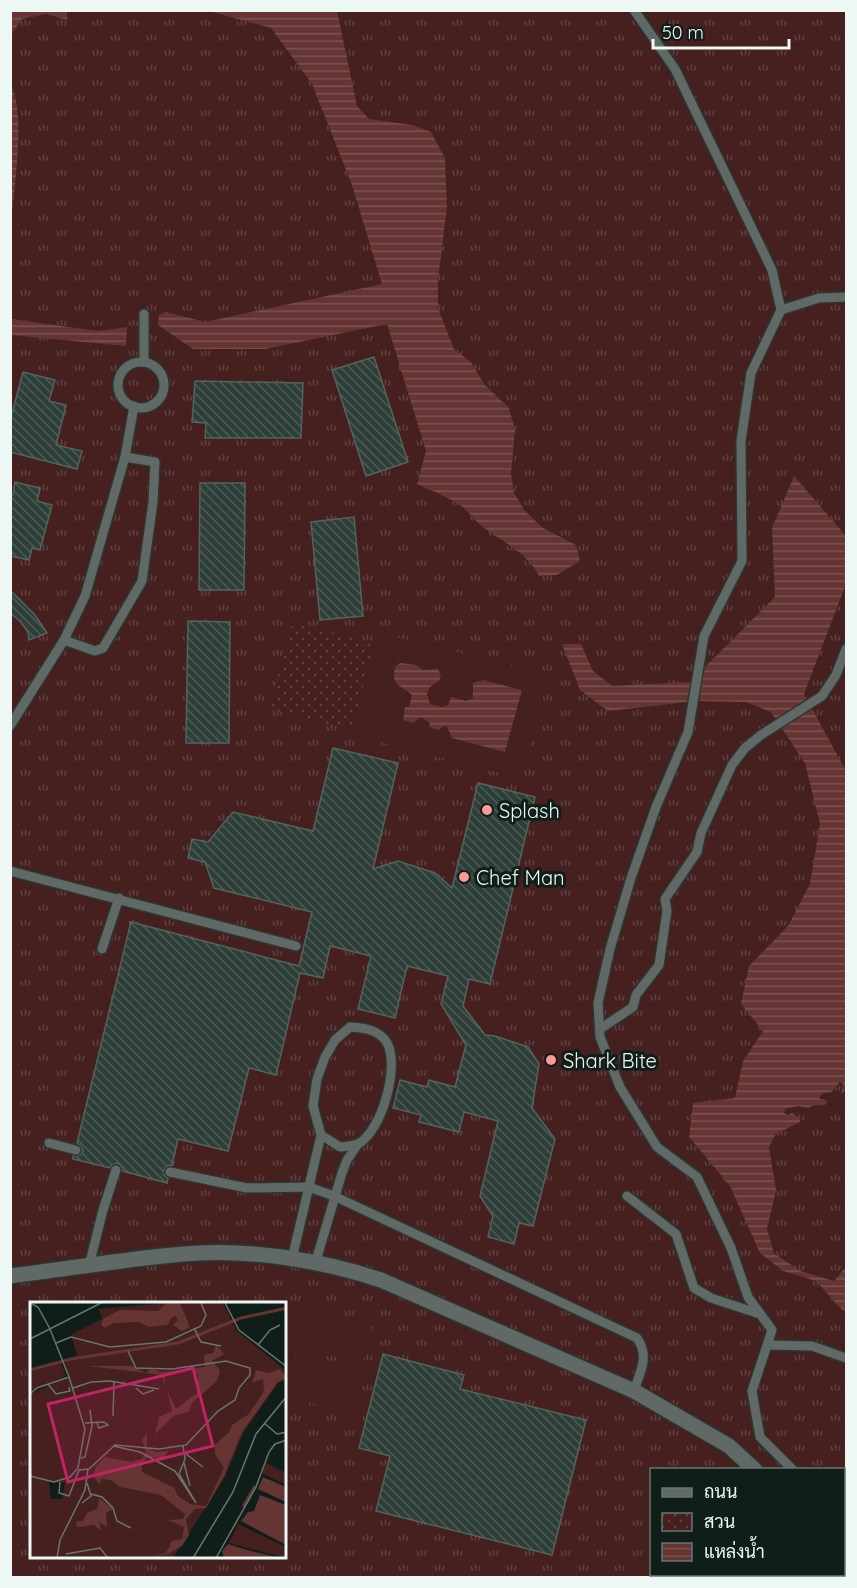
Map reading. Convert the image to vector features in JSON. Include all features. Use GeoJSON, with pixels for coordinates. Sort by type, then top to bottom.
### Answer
{"type":"FeatureCollection","features":[{"type":"Feature","properties":{"kind":"street"},"geometry":{"type":"LineString","coordinates":[[10,1276],[184,1254],[227,1254],[292,1259],[349,1270],[381,1280],[634,1391],[729,1446],[753,1468]]}},
{"type":"Feature","properties":{"kind":"lane"},"geometry":{"type":"LineString","coordinates":[[634,10],[675,69],[772,270],[781,310],[751,373],[741,441],[742,561],[704,636],[688,732],[656,807],[631,878],[610,949],[598,1004],[600,1037],[620,1087],[657,1147],[697,1177],[731,1248],[748,1297],[772,1330],[752,1391],[760,1437],[792,1468]]}},
{"type":"Feature","properties":{"kind":"lane"},"geometry":{"type":"LineString","coordinates":[[781,310],[819,298],[846,297]]}},
{"type":"Feature","properties":{"kind":"lane"},"geometry":{"type":"LineString","coordinates":[[144,314],[144,362]]}},
{"type":"Feature","properties":{"kind":"lane"},"geometry":{"type":"LineString","coordinates":[[144,362],[162,374],[163,392],[159,400],[152,405],[134,406],[126,402],[121,395],[120,377],[124,369],[131,364],[144,362]]}},
{"type":"Feature","properties":{"kind":"lane"},"geometry":{"type":"LineString","coordinates":[[10,726],[64,640],[85,596],[125,457],[134,406]]}},
{"type":"Feature","properties":{"kind":"lane"},"geometry":{"type":"LineString","coordinates":[[64,640],[95,651],[103,648],[142,581],[153,502],[155,462],[125,457]]}},
{"type":"Feature","properties":{"kind":"lane"},"geometry":{"type":"LineString","coordinates":[[600,1029],[633,1007],[636,995],[659,965],[666,910],[665,899],[697,852],[701,833],[732,765],[761,735],[822,696],[836,675],[846,649]]}},
{"type":"Feature","properties":{"kind":"lane"},"geometry":{"type":"LineString","coordinates":[[10,871],[296,946]]}},
{"type":"Feature","properties":{"kind":"lane"},"geometry":{"type":"LineString","coordinates":[[102,949],[119,898]]}},
{"type":"Feature","properties":{"kind":"lane"},"geometry":{"type":"LineString","coordinates":[[292,1259],[321,1135],[314,1106],[318,1079],[325,1057],[335,1040],[351,1027],[372,1029],[386,1042],[392,1062],[387,1095],[377,1124],[347,1160],[334,1196],[315,1264]]}},
{"type":"Feature","properties":{"kind":"lane"},"geometry":{"type":"LineString","coordinates":[[321,1135],[340,1147],[358,1144]]}},
{"type":"Feature","properties":{"kind":"lane"},"geometry":{"type":"LineString","coordinates":[[49,1143],[76,1150]]}},
{"type":"Feature","properties":{"kind":"lane"},"geometry":{"type":"LineString","coordinates":[[89,1266],[116,1170]]}},
{"type":"Feature","properties":{"kind":"lane"},"geometry":{"type":"LineString","coordinates":[[170,1172],[247,1188],[309,1187],[334,1196],[637,1338],[644,1348],[645,1356],[634,1391]]}},
{"type":"Feature","properties":{"kind":"lane"},"geometry":{"type":"LineString","coordinates":[[627,1196],[676,1234],[694,1288],[711,1298],[760,1314]]}},
{"type":"Feature","properties":{"kind":"lane"},"geometry":{"type":"LineString","coordinates":[[768,1345],[812,1346],[846,1358]]}},
{"type":"Feature","properties":{"kind":"green space"},"geometry":{"type":"Polygon","coordinates":[[[11,11],[846,11],[846,1577],[11,1578],[11,11]]]}},
{"type":"Feature","properties":{"kind":"green space"},"geometry":{"type":"Polygon","coordinates":[[[292,623],[374,643],[352,730],[270,709],[292,623]]]}},
{"type":"Feature","properties":{"kind":"green space"},"geometry":{"type":"Polygon","coordinates":[[[377,632],[549,675],[522,778],[351,735],[377,632]]]}},
{"type":"Feature","properties":{"kind":"green space"},"geometry":{"type":"Polygon","coordinates":[[[292,1305],[372,1324],[363,1363],[286,1345],[286,1331],[292,1305]]]}},
{"type":"Feature","properties":{"kind":"green space"},"geometry":{"type":"Polygon","coordinates":[[[286,1353],[363,1372],[353,1414],[286,1397],[286,1353]]]}},
{"type":"Feature","properties":{"kind":"water"},"geometry":{"type":"Polygon","coordinates":[[[11,10],[67,11],[67,20],[46,14],[22,19],[11,35],[11,10]]]}},
{"type":"Feature","properties":{"kind":"water"},"geometry":{"type":"Polygon","coordinates":[[[209,11],[337,11],[357,106],[369,119],[413,125],[431,132],[445,158],[447,207],[438,280],[438,308],[454,349],[471,362],[484,384],[509,408],[515,430],[511,474],[514,493],[525,511],[543,528],[576,545],[580,561],[557,575],[539,576],[521,554],[483,527],[463,507],[417,484],[426,451],[387,324],[265,349],[193,349],[158,325],[159,315],[166,312],[205,322],[382,284],[352,185],[312,84],[271,28],[209,11]]]}},
{"type":"Feature","properties":{"kind":"water"},"geometry":{"type":"Polygon","coordinates":[[[11,86],[18,114],[18,132],[11,224],[11,86]]]}},
{"type":"Feature","properties":{"kind":"water"},"geometry":{"type":"Polygon","coordinates":[[[11,319],[98,331],[127,327],[126,346],[11,335],[11,319]]]}},
{"type":"Feature","properties":{"kind":"water"},"geometry":{"type":"Polygon","coordinates":[[[794,476],[846,536],[846,584],[804,694],[846,771],[846,1089],[841,1095],[843,1084],[840,1082],[831,1092],[822,1094],[819,1097],[826,1100],[825,1105],[785,1109],[784,1113],[788,1115],[792,1113],[800,1118],[800,1122],[776,1134],[769,1147],[776,1190],[767,1229],[774,1253],[800,1271],[834,1281],[846,1267],[846,1312],[816,1281],[783,1271],[760,1253],[730,1186],[689,1137],[693,1103],[735,1098],[743,1061],[763,1031],[741,1004],[749,966],[788,926],[810,884],[820,824],[805,763],[771,712],[746,702],[696,701],[608,711],[580,690],[562,644],[581,644],[593,671],[612,686],[690,682],[775,597],[772,528],[794,476]]]}},
{"type":"Feature","properties":{"kind":"water"},"geometry":{"type":"Polygon","coordinates":[[[400,663],[416,665],[423,670],[438,669],[441,675],[439,681],[430,687],[427,694],[430,704],[442,707],[448,705],[451,697],[466,701],[473,698],[473,683],[483,680],[522,690],[505,752],[452,738],[447,727],[444,726],[439,730],[429,727],[430,723],[423,718],[419,718],[414,723],[403,720],[405,707],[409,707],[412,695],[395,682],[395,667],[400,663]]]}},
{"type":"Feature","properties":{"kind":"building"},"geometry":{"type":"Polygon","coordinates":[[[374,357],[408,462],[366,476],[332,370],[374,357]]]}},
{"type":"Feature","properties":{"kind":"building"},"geometry":{"type":"Polygon","coordinates":[[[23,372],[55,380],[49,401],[66,405],[56,445],[82,451],[77,469],[10,452],[10,421],[23,372]]]}},
{"type":"Feature","properties":{"kind":"building"},"geometry":{"type":"Polygon","coordinates":[[[195,381],[303,383],[301,438],[205,438],[206,423],[192,422],[195,381]]]}},
{"type":"Feature","properties":{"kind":"building"},"geometry":{"type":"Polygon","coordinates":[[[15,482],[40,488],[37,501],[52,505],[40,550],[32,548],[29,560],[10,556],[10,494],[13,495],[15,482]]]}},
{"type":"Feature","properties":{"kind":"building"},"geometry":{"type":"Polygon","coordinates":[[[200,483],[245,483],[244,590],[199,590],[200,483]]]}},
{"type":"Feature","properties":{"kind":"building"},"geometry":{"type":"Polygon","coordinates":[[[354,517],[363,616],[320,620],[311,522],[354,517]]]}},
{"type":"Feature","properties":{"kind":"building"},"geometry":{"type":"Polygon","coordinates":[[[10,590],[35,615],[47,633],[29,640],[28,632],[10,613],[10,590]]]}},
{"type":"Feature","properties":{"kind":"building"},"geometry":{"type":"Polygon","coordinates":[[[188,621],[230,622],[229,743],[186,743],[188,621]]]}},
{"type":"Feature","properties":{"kind":"building"},"geometry":{"type":"Polygon","coordinates":[[[333,748],[398,763],[373,869],[398,861],[435,873],[452,888],[478,783],[535,797],[490,984],[469,979],[463,1006],[485,1035],[528,1047],[539,1064],[532,1108],[555,1139],[533,1226],[519,1223],[514,1244],[488,1237],[493,1216],[480,1196],[498,1121],[464,1112],[459,1132],[419,1122],[421,1115],[393,1108],[400,1080],[427,1087],[429,1080],[455,1087],[466,1045],[441,1004],[448,976],[407,966],[395,1018],[358,1009],[371,956],[330,946],[323,978],[300,973],[276,1075],[249,1068],[228,1151],[178,1139],[172,1165],[167,1166],[164,1170],[164,1175],[168,1178],[167,1183],[123,1171],[118,1163],[110,1168],[73,1159],[73,1156],[80,1155],[83,1151],[77,1143],[131,922],[299,966],[312,912],[214,888],[205,862],[188,858],[192,839],[208,842],[233,812],[313,831],[333,748]]]}},
{"type":"Feature","properties":{"kind":"building"},"geometry":{"type":"Polygon","coordinates":[[[383,1354],[464,1375],[460,1389],[586,1420],[552,1555],[376,1511],[390,1456],[359,1448],[383,1354]]]}},
{"type":"Feature","properties":{"kind":"place","name":"Splash"},"geometry":{"type":"Point","coordinates":[487,810]}},
{"type":"Feature","properties":{"kind":"place","name":"Chef Man"},"geometry":{"type":"Point","coordinates":[464,877]}},
{"type":"Feature","properties":{"kind":"place","name":"Shark Bite"},"geometry":{"type":"Point","coordinates":[551,1060]}}]}
